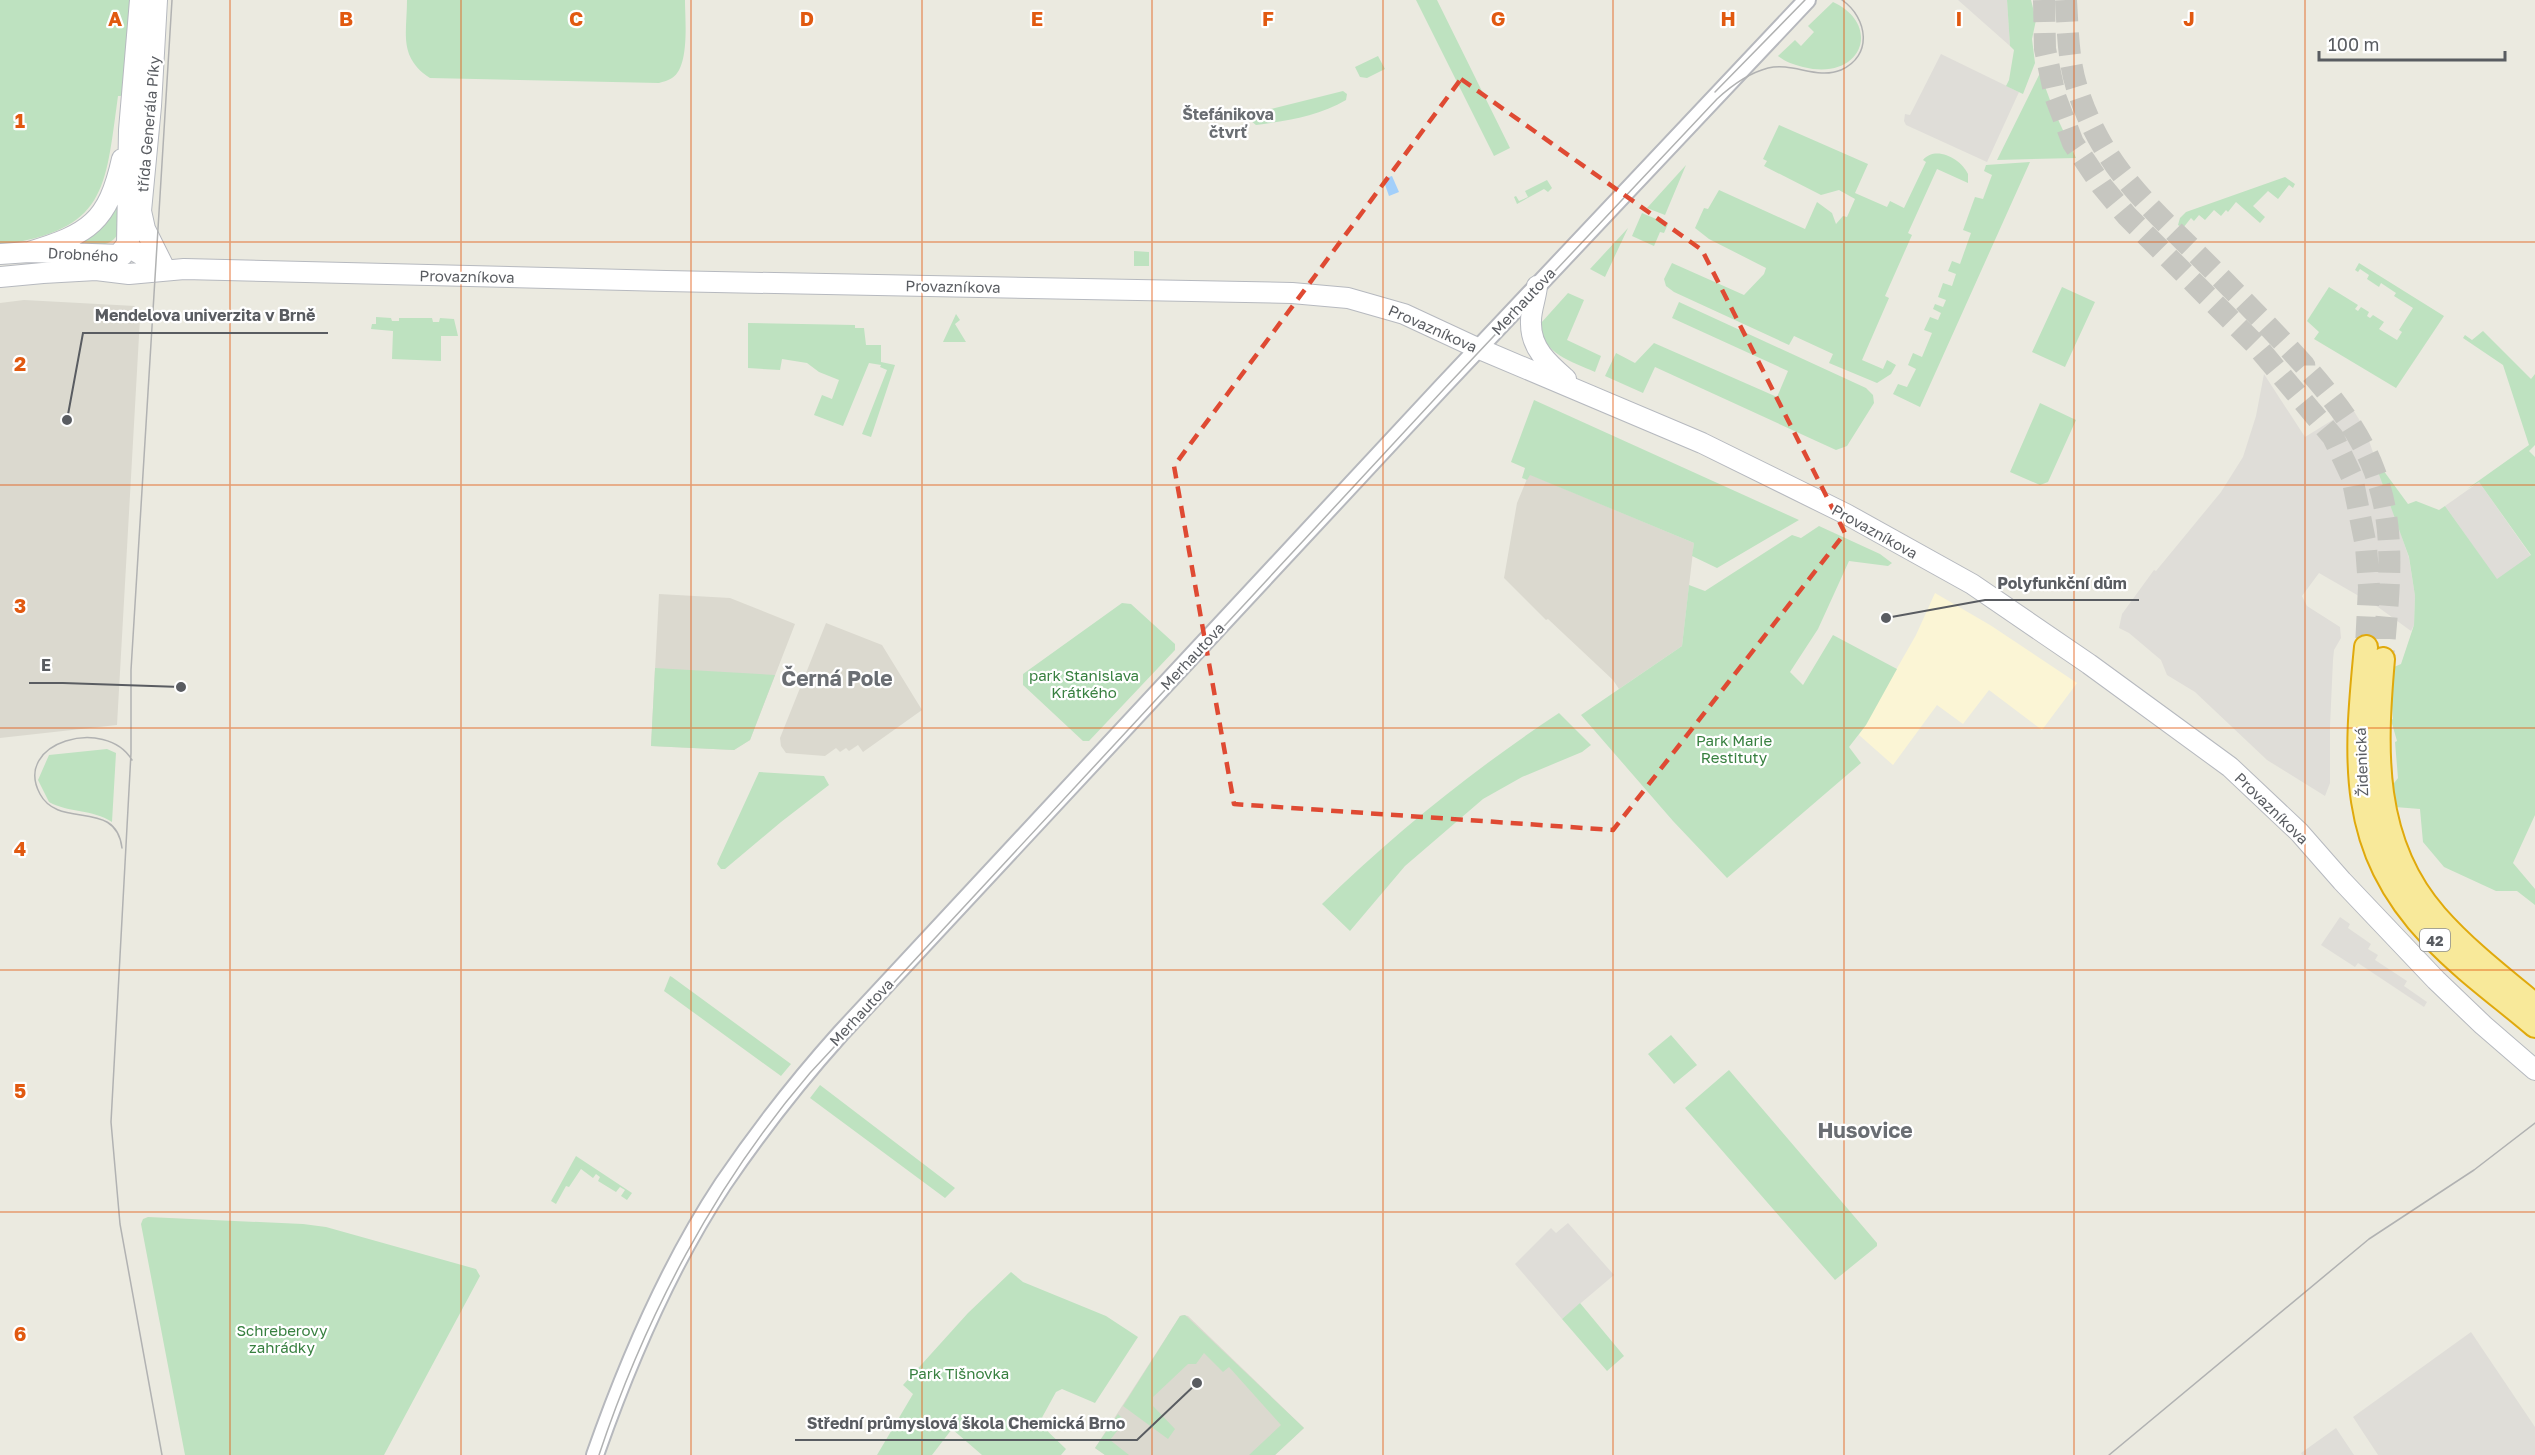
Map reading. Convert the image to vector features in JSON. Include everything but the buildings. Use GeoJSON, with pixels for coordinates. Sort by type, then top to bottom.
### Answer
{"type":"FeatureCollection","features":[{"type":"Feature","properties":{"kind":"highway","name":"Židenická"},"geometry":{"type":"LineString","coordinates":[[2374,653],[2380,790],[2388,829],[2400,861],[2417,892],[2446,927],[2534,1018]]}},
{"type":"Feature","properties":{"kind":"main road","name":"třída Generála Píky"},"geometry":{"type":"LineString","coordinates":[[123,249],[129,130],[140,0]]}},
{"type":"Feature","properties":{"kind":"main road","name":"třída Generála Píky"},"geometry":{"type":"LineString","coordinates":[[123,249],[136,228],[141,211],[158,0]]}},
{"type":"Feature","properties":{"kind":"main road"},"geometry":{"type":"LineString","coordinates":[[29,252],[66,241],[99,215],[113,192],[129,130]]}},
{"type":"Feature","properties":{"kind":"main road"},"geometry":{"type":"LineString","coordinates":[[141,211],[145,229],[165,269]]}},
{"type":"Feature","properties":{"kind":"main road"},"geometry":{"type":"LineString","coordinates":[[96,270],[123,249],[133,250],[165,269]]}},
{"type":"Feature","properties":{"kind":"main road","name":"Drobného"},"geometry":{"type":"LineString","coordinates":[[0,255],[123,249]]}},
{"type":"Feature","properties":{"kind":"main road","name":"Provazníkova"},"geometry":{"type":"LineString","coordinates":[[96,270],[129,274],[165,269],[1302,294],[1348,298],[1380,305],[1702,444],[1846,514],[1972,584],[2089,663],[2230,767],[2274,806],[2436,980],[2535,1070]]}},
{"type":"Feature","properties":{"kind":"main road","name":"Drobného"},"geometry":{"type":"LineString","coordinates":[[0,277],[96,270]]}},
{"type":"Feature","properties":{"kind":"main road"},"geometry":{"type":"LineString","coordinates":[[1537,286],[1531,325],[1537,350],[1577,389]]}},
{"type":"Feature","properties":{"kind":"street","name":"Merhautova"},"geometry":{"type":"LineString","coordinates":[[595,1455],[618,1390],[677,1263],[722,1185],[786,1098],[841,1033],[1478,348],[1807,0]]}},
{"type":"Feature","properties":{"kind":"highlighted area"},"geometry":{"type":"Polygon","coordinates":[[[1461,79],[1702,250],[1845,533],[1613,830],[1234,804],[1174,466],[1461,79]]]}},
{"type":"Feature","properties":{"kind":"shaded area"},"geometry":{"type":"Polygon","coordinates":[[[1958,0],[2007,0],[2010,46],[1958,0]]]}},
{"type":"Feature","properties":{"kind":"shaded area"},"geometry":{"type":"Polygon","coordinates":[[[1941,54],[2019,92],[1987,162],[1906,125],[1904,121],[1905,114],[1910,115],[1941,54]]]}},
{"type":"Feature","properties":{"kind":"shaded area"},"geometry":{"type":"Polygon","coordinates":[[[24,300],[135,306],[135,317],[140,318],[117,725],[0,738],[0,303],[24,300]]]}},
{"type":"Feature","properties":{"kind":"shaded area"},"geometry":{"type":"Polygon","coordinates":[[[2264,374],[2305,437],[2352,408],[2365,429],[2409,558],[2415,596],[2414,625],[2411,631],[2378,607],[2319,573],[2302,596],[2307,606],[2340,627],[2341,638],[2334,650],[2333,660],[2330,783],[2325,796],[2267,760],[2195,692],[2167,675],[2161,660],[2129,633],[2119,628],[2122,614],[2154,570],[2156,571],[2221,492],[2243,457],[2256,416],[2264,374]]]}},
{"type":"Feature","properties":{"kind":"shaded area"},"geometry":{"type":"Polygon","coordinates":[[[1529,474],[1694,543],[1682,646],[1619,689],[1613,680],[1548,619],[1546,620],[1504,578],[1517,503],[1529,474]]]}},
{"type":"Feature","properties":{"kind":"shaded area"},"geometry":{"type":"Polygon","coordinates":[[[2479,482],[2531,556],[2497,580],[2445,506],[2479,482]]]}},
{"type":"Feature","properties":{"kind":"shaded area"},"geometry":{"type":"Polygon","coordinates":[[[1935,593],[1990,625],[2077,683],[2042,730],[1989,690],[1963,724],[1937,705],[1893,765],[1859,735],[1916,635],[1935,593]]]}},
{"type":"Feature","properties":{"kind":"shaded area"},"geometry":{"type":"Polygon","coordinates":[[[659,594],[730,598],[795,624],[750,740],[734,750],[651,746],[659,594]]]}},
{"type":"Feature","properties":{"kind":"shaded area"},"geometry":{"type":"Polygon","coordinates":[[[826,623],[882,645],[922,710],[863,752],[858,745],[849,751],[846,748],[840,752],[836,748],[825,756],[786,753],[781,746],[780,738],[826,623]]]}},
{"type":"Feature","properties":{"kind":"shaded area"},"geometry":{"type":"Polygon","coordinates":[[[2340,917],[2350,924],[2348,928],[2371,944],[2368,949],[2378,955],[2375,960],[2407,981],[2404,986],[2427,1002],[2424,1007],[2358,963],[2355,967],[2321,945],[2340,917]]]}},
{"type":"Feature","properties":{"kind":"shaded area"},"geometry":{"type":"Polygon","coordinates":[[[1568,1223],[1614,1275],[1562,1319],[1515,1264],[1551,1228],[1556,1233],[1568,1223]]]}},
{"type":"Feature","properties":{"kind":"shaded area"},"geometry":{"type":"Polygon","coordinates":[[[1180,1316],[1188,1316],[1304,1428],[1275,1455],[1105,1455],[1095,1448],[1180,1316]]]}},
{"type":"Feature","properties":{"kind":"shaded area"},"geometry":{"type":"Polygon","coordinates":[[[2471,1332],[2535,1427],[2535,1455],[2378,1455],[2353,1417],[2471,1332]]]}},
{"type":"Feature","properties":{"kind":"shaded area"},"geometry":{"type":"Polygon","coordinates":[[[2336,1428],[2354,1455],[2302,1455],[2301,1453],[2336,1428]]]}},
{"type":"Feature","properties":{"kind":"green space"},"geometry":{"type":"Polygon","coordinates":[[[0,0],[131,0],[122,96],[118,96],[109,157],[103,180],[94,200],[81,216],[62,229],[35,238],[0,245],[0,0]]]}},
{"type":"Feature","properties":{"kind":"green space"},"geometry":{"type":"Polygon","coordinates":[[[407,0],[685,0],[686,30],[682,64],[671,79],[659,83],[430,78],[413,62],[406,44],[407,0]]]}},
{"type":"Feature","properties":{"kind":"green space"},"geometry":{"type":"Polygon","coordinates":[[[1416,0],[1437,0],[1510,148],[1494,156],[1416,0]]]}},
{"type":"Feature","properties":{"kind":"green space"},"geometry":{"type":"Polygon","coordinates":[[[2007,0],[2031,0],[2036,20],[2032,39],[2035,63],[2023,94],[2006,86],[2014,50],[2010,46],[2007,0]]]}},
{"type":"Feature","properties":{"kind":"green space"},"geometry":{"type":"Polygon","coordinates":[[[1833,2],[1848,12],[1858,24],[1861,37],[1859,49],[1852,59],[1840,66],[1823,69],[1796,65],[1778,56],[1795,40],[1801,46],[1814,32],[1808,26],[1833,2]]]}},
{"type":"Feature","properties":{"kind":"green space"},"geometry":{"type":"Polygon","coordinates":[[[1378,56],[1385,69],[1367,78],[1360,77],[1355,67],[1378,56]]]}},
{"type":"Feature","properties":{"kind":"green space"},"geometry":{"type":"Polygon","coordinates":[[[2040,73],[2054,111],[2076,158],[1997,160],[2040,73]]]}},
{"type":"Feature","properties":{"kind":"green space"},"geometry":{"type":"Polygon","coordinates":[[[1343,91],[1347,94],[1346,100],[1314,114],[1256,125],[1250,120],[1255,113],[1343,91]]]}},
{"type":"Feature","properties":{"kind":"green space"},"geometry":{"type":"Polygon","coordinates":[[[1779,125],[1868,164],[1855,193],[1887,207],[1890,201],[1904,208],[1926,162],[1923,160],[1928,156],[1941,154],[1948,156],[1960,163],[1968,174],[1968,183],[1937,169],[1908,233],[1912,235],[1885,296],[1889,298],[1862,360],[1883,369],[1887,360],[1896,365],[1891,374],[1877,383],[1829,363],[1833,354],[1794,336],[1789,345],[1674,292],[1666,286],[1664,279],[1672,263],[1744,295],[1764,274],[1766,268],[1709,239],[1695,228],[1704,208],[1708,209],[1719,190],[1805,229],[1817,202],[1832,213],[1836,224],[1843,216],[1847,217],[1855,199],[1839,190],[1821,195],[1764,166],[1767,161],[1763,159],[1779,125]]]}},
{"type":"Feature","properties":{"kind":"green space"},"geometry":{"type":"Polygon","coordinates":[[[2030,162],[1920,407],[1893,394],[1898,384],[1907,387],[1916,369],[1908,365],[1913,353],[1922,357],[1932,333],[1924,330],[1930,317],[1938,320],[1941,313],[1933,309],[1935,304],[1943,307],[1946,300],[1938,297],[1943,283],[1952,286],[1956,274],[1948,271],[1952,261],[1960,264],[1971,233],[1963,230],[1975,197],[1983,199],[1992,175],[1984,171],[1986,165],[2030,162]]]}},
{"type":"Feature","properties":{"kind":"green space"},"geometry":{"type":"Polygon","coordinates":[[[1686,165],[1665,215],[1647,208],[1686,165]]]}},
{"type":"Feature","properties":{"kind":"green space"},"geometry":{"type":"Polygon","coordinates":[[[2285,177],[2295,184],[2293,188],[2289,185],[2278,199],[2268,191],[2253,206],[2265,217],[2260,223],[2236,202],[2228,212],[2226,210],[2221,216],[2214,210],[2205,220],[2199,215],[2194,221],[2191,218],[2183,228],[2178,225],[2180,218],[2186,212],[2285,177]]]}},
{"type":"Feature","properties":{"kind":"green space"},"geometry":{"type":"Polygon","coordinates":[[[1547,180],[1552,188],[1548,192],[1544,189],[1517,204],[1514,197],[1516,196],[1519,201],[1528,197],[1525,191],[1547,180]]]}},
{"type":"Feature","properties":{"kind":"green space"},"geometry":{"type":"Polygon","coordinates":[[[122,192],[118,234],[107,244],[82,245],[81,242],[122,192]]]}},
{"type":"Feature","properties":{"kind":"green space"},"geometry":{"type":"Polygon","coordinates":[[[1642,213],[1668,224],[1664,233],[1660,232],[1654,246],[1632,236],[1642,213]]]}},
{"type":"Feature","properties":{"kind":"green space"},"geometry":{"type":"Polygon","coordinates":[[[1628,228],[1605,277],[1590,269],[1628,228]]]}},
{"type":"Feature","properties":{"kind":"green space"},"geometry":{"type":"Polygon","coordinates":[[[1134,251],[1149,252],[1149,266],[1134,266],[1134,251]]]}},
{"type":"Feature","properties":{"kind":"green space"},"geometry":{"type":"Polygon","coordinates":[[[2359,263],[2444,316],[2396,388],[2314,339],[2319,332],[2307,321],[2329,287],[2358,305],[2355,309],[2358,311],[2361,307],[2369,312],[2367,316],[2370,318],[2373,315],[2384,322],[2379,329],[2397,340],[2402,332],[2399,330],[2413,308],[2394,296],[2396,293],[2381,283],[2379,287],[2367,279],[2369,275],[2360,269],[2358,272],[2355,270],[2359,263]]]}},
{"type":"Feature","properties":{"kind":"green space"},"geometry":{"type":"Polygon","coordinates":[[[2062,287],[2095,302],[2065,367],[2032,352],[2062,287]]]}},
{"type":"Feature","properties":{"kind":"green space"},"geometry":{"type":"Polygon","coordinates":[[[1568,293],[1584,300],[1567,340],[1601,356],[1595,372],[1559,355],[1546,342],[1542,333],[1541,323],[1568,293]]]}},
{"type":"Feature","properties":{"kind":"green space"},"geometry":{"type":"Polygon","coordinates":[[[1679,302],[1866,388],[1873,395],[1874,403],[1847,446],[1836,450],[1655,367],[1643,393],[1605,376],[1616,353],[1635,363],[1654,343],[1777,397],[1788,371],[1672,318],[1679,302]]]}},
{"type":"Feature","properties":{"kind":"green space"},"geometry":{"type":"Polygon","coordinates":[[[956,314],[960,320],[955,324],[966,342],[943,342],[956,314]]]}},
{"type":"Feature","properties":{"kind":"green space"},"geometry":{"type":"Polygon","coordinates":[[[376,317],[391,318],[392,321],[399,321],[399,318],[432,318],[433,322],[439,322],[440,318],[454,319],[458,336],[441,336],[441,361],[392,359],[393,331],[371,329],[372,324],[376,324],[376,317]]]}},
{"type":"Feature","properties":{"kind":"green space"},"geometry":{"type":"Polygon","coordinates":[[[748,323],[855,325],[855,328],[864,328],[866,345],[881,345],[881,362],[895,365],[871,437],[862,434],[887,370],[880,367],[881,365],[869,363],[843,426],[814,415],[822,395],[832,399],[839,380],[819,372],[807,363],[782,359],[780,370],[748,368],[748,323]]]}},
{"type":"Feature","properties":{"kind":"green space"},"geometry":{"type":"Polygon","coordinates":[[[2483,331],[2531,379],[2535,374],[2535,445],[2529,451],[2535,457],[2535,815],[2513,863],[2535,889],[2535,905],[2517,891],[2496,891],[2444,867],[2423,842],[2420,809],[2395,807],[2391,787],[2398,778],[2395,742],[2397,741],[2391,720],[2393,719],[2391,692],[2394,667],[2401,664],[2414,625],[2415,596],[2409,557],[2372,455],[2408,504],[2416,501],[2439,510],[2445,506],[2497,579],[2531,555],[2479,482],[2467,489],[2529,445],[2503,365],[2463,338],[2465,335],[2472,340],[2483,331]]]}},
{"type":"Feature","properties":{"kind":"green space"},"geometry":{"type":"Polygon","coordinates":[[[1534,400],[1799,520],[1717,568],[1692,556],[1694,543],[1530,475],[1527,480],[1522,478],[1525,468],[1511,462],[1534,400]]]}},
{"type":"Feature","properties":{"kind":"green space"},"geometry":{"type":"Polygon","coordinates":[[[2040,403],[2076,420],[2048,482],[2040,485],[2010,472],[2040,403]]]}},
{"type":"Feature","properties":{"kind":"green space","name":"Park Marie Restituty"},"geometry":{"type":"Polygon","coordinates":[[[1819,526],[1880,554],[1892,563],[1888,566],[1849,561],[1818,629],[1790,672],[1803,685],[1833,635],[1897,669],[1866,725],[1849,747],[1861,763],[1727,878],[1673,821],[1581,715],[1682,646],[1689,585],[1705,591],[1792,535],[1801,538],[1819,526]]]}},
{"type":"Feature","properties":{"kind":"green space","name":"park Stanislava Krátkého"},"geometry":{"type":"Polygon","coordinates":[[[1122,603],[1131,604],[1175,644],[1175,650],[1089,741],[1083,741],[1023,685],[1023,674],[1122,603]]]}},
{"type":"Feature","properties":{"kind":"green space"},"geometry":{"type":"Polygon","coordinates":[[[655,668],[775,675],[750,740],[734,750],[651,746],[655,668]]]}},
{"type":"Feature","properties":{"kind":"green space"},"geometry":{"type":"Polygon","coordinates":[[[1559,713],[1591,745],[1582,752],[1522,777],[1483,799],[1405,866],[1350,931],[1322,904],[1436,803],[1559,713]]]}},
{"type":"Feature","properties":{"kind":"green space"},"geometry":{"type":"Polygon","coordinates":[[[107,749],[116,753],[112,822],[97,815],[64,808],[49,802],[38,780],[49,755],[107,749]]]}},
{"type":"Feature","properties":{"kind":"green space"},"geometry":{"type":"Polygon","coordinates":[[[759,772],[824,776],[829,785],[725,869],[721,869],[717,864],[759,772]]]}},
{"type":"Feature","properties":{"kind":"green space"},"geometry":{"type":"Polygon","coordinates":[[[670,976],[791,1064],[781,1076],[664,991],[670,976]]]}},
{"type":"Feature","properties":{"kind":"green space"},"geometry":{"type":"Polygon","coordinates":[[[1671,1035],[1697,1065],[1674,1084],[1648,1054],[1671,1035]]]}},
{"type":"Feature","properties":{"kind":"green space"},"geometry":{"type":"Polygon","coordinates":[[[1729,1070],[1877,1243],[1877,1246],[1835,1280],[1685,1108],[1729,1070]]]}},
{"type":"Feature","properties":{"kind":"green space"},"geometry":{"type":"Polygon","coordinates":[[[820,1085],[955,1188],[945,1198],[810,1098],[820,1085]]]}},
{"type":"Feature","properties":{"kind":"green space"},"geometry":{"type":"Polygon","coordinates":[[[576,1156],[632,1193],[627,1200],[621,1196],[625,1190],[620,1187],[616,1192],[598,1181],[600,1177],[596,1174],[593,1178],[581,1169],[569,1187],[566,1186],[556,1204],[551,1201],[576,1156]]]}},
{"type":"Feature","properties":{"kind":"green space","name":"Schreberovy zahrádky"},"geometry":{"type":"Polygon","coordinates":[[[148,1217],[326,1227],[476,1269],[480,1276],[384,1455],[185,1455],[141,1224],[143,1219],[148,1217]]]}},
{"type":"Feature","properties":{"kind":"green space","name":"Park Tišnovka"},"geometry":{"type":"Polygon","coordinates":[[[1011,1272],[1023,1282],[1106,1316],[1138,1337],[1095,1403],[1062,1389],[1056,1392],[1039,1423],[1066,1449],[1061,1455],[982,1455],[952,1429],[932,1455],[877,1455],[913,1394],[903,1385],[968,1313],[1011,1272]]]}},
{"type":"Feature","properties":{"kind":"green space"},"geometry":{"type":"Polygon","coordinates":[[[1580,1303],[1624,1356],[1607,1371],[1562,1319],[1580,1303]]]}},
{"type":"Feature","properties":{"kind":"green space"},"geometry":{"type":"Polygon","coordinates":[[[1185,1315],[1304,1428],[1275,1455],[1249,1455],[1281,1425],[1229,1367],[1223,1372],[1204,1353],[1196,1364],[1188,1364],[1153,1397],[1153,1406],[1175,1429],[1168,1439],[1123,1406],[1180,1316],[1185,1315]]]}},
{"type":"Feature","properties":{"kind":"green space"},"geometry":{"type":"Polygon","coordinates":[[[1118,1414],[1125,1421],[1110,1440],[1129,1455],[1105,1455],[1095,1448],[1118,1414]]]}},
{"type":"Feature","properties":{"kind":"water"},"geometry":{"type":"Polygon","coordinates":[[[1392,176],[1399,192],[1389,196],[1383,179],[1392,176]]]}},
{"type":"Feature","properties":{"kind":"tunnel"},"geometry":{"type":"LineString","coordinates":[[2044,0],[2045,49],[2055,96],[2073,143],[2102,186],[2127,216],[2255,344],[2333,437],[2352,477],[2366,546],[2369,587],[2366,647]]}},
{"type":"Feature","properties":{"kind":"tunnel"},"geometry":{"type":"LineString","coordinates":[[2066,0],[2069,48],[2075,83],[2089,120],[2114,164],[2145,201],[2252,310],[2325,389],[2344,414],[2368,455],[2381,493],[2389,540],[2389,587],[2383,659]]}},
{"type":"Feature","properties":{"kind":"tram line"},"geometry":{"type":"LineString","coordinates":[[162,1455],[120,1224],[111,1122],[131,753],[131,670],[172,0]]}},
{"type":"Feature","properties":{"kind":"tram line"},"geometry":{"type":"LineString","coordinates":[[1715,92],[1805,0]]}},
{"type":"Feature","properties":{"kind":"tram line"},"geometry":{"type":"LineString","coordinates":[[599,1455],[638,1353],[686,1254],[743,1160],[810,1073],[1444,389],[1717,99],[1741,80],[1768,68],[1787,67],[1832,73],[1851,64],[1858,56],[1862,46],[1862,26],[1851,8],[1842,0]]}},
{"type":"Feature","properties":{"kind":"tram line"},"geometry":{"type":"LineString","coordinates":[[122,848],[118,833],[109,824],[98,818],[60,811],[49,805],[40,794],[35,776],[39,761],[50,749],[66,741],[84,738],[103,739],[119,747],[132,760]]}},
{"type":"Feature","properties":{"kind":"tram line"},"geometry":{"type":"LineString","coordinates":[[2109,1455],[2369,1239],[2474,1170],[2535,1123]]}},
{"type":"Feature","properties":{"kind":"place","name":"Mendelova univerzita v Brně"},"geometry":{"type":"Point","coordinates":[67,420]}},
{"type":"Feature","properties":{"kind":"place","name":"Polyfunkční dům"},"geometry":{"type":"Point","coordinates":[1886,618]}},
{"type":"Feature","properties":{"kind":"place","name":"E"},"geometry":{"type":"Point","coordinates":[181,687]}},
{"type":"Feature","properties":{"kind":"place","name":"Střední průmyslová škola Chemická Brno"},"geometry":{"type":"Point","coordinates":[1197,1383]}},
{"type":"Feature","properties":{"kind":"district","name":"Štefánikova čtvrť"},"geometry":{"type":"Point","coordinates":[1228,123]}},
{"type":"Feature","properties":{"kind":"district","name":"Černá Pole"},"geometry":{"type":"Point","coordinates":[837,678]}},
{"type":"Feature","properties":{"kind":"district","name":"Husovice"},"geometry":{"type":"Point","coordinates":[1865,1130]}}]}
